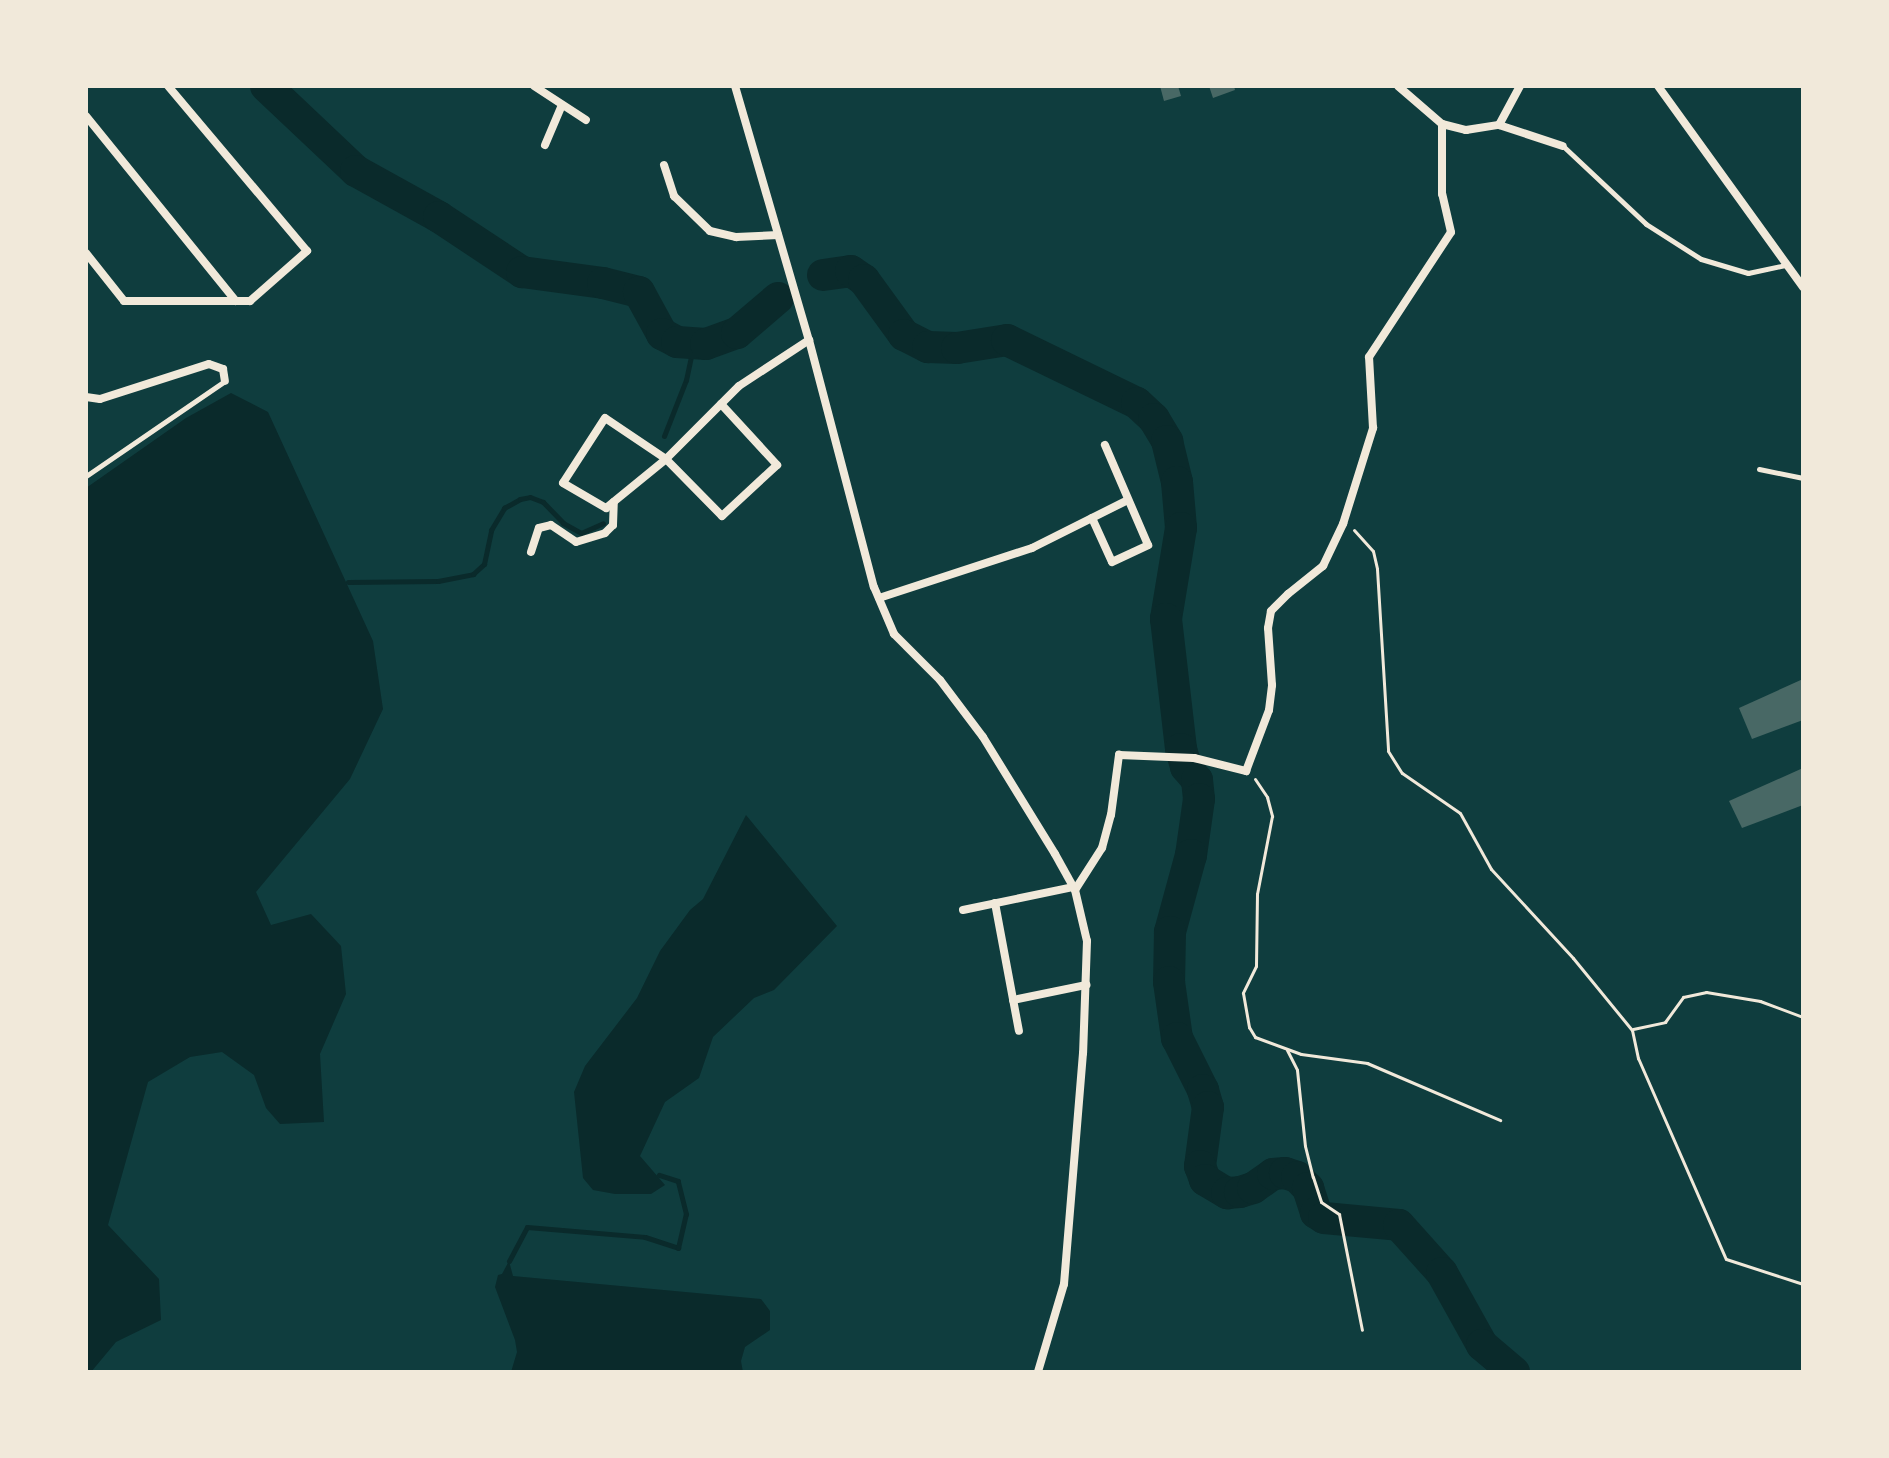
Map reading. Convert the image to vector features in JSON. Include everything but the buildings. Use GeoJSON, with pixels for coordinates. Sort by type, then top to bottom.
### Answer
{"type":"FeatureCollection","features":[{"type":"Feature","properties":{"kind":"street"},"geometry":{"type":"LineString","coordinates":[[86,253],[124,301],[250,301],[307,251],[168,86]]}},
{"type":"Feature","properties":{"kind":"street"},"geometry":{"type":"LineString","coordinates":[[534,86],[586,120]]}},
{"type":"Feature","properties":{"kind":"street"},"geometry":{"type":"LineString","coordinates":[[735,86],[809,340],[879,598],[894,634],[940,680],[983,737],[1074,888],[1087,941],[1064,1284],[1038,1372]]}},
{"type":"Feature","properties":{"kind":"street"},"geometry":{"type":"LineString","coordinates":[[1398,86],[1442,124],[1466,130],[1499,125],[1563,146]]}},
{"type":"Feature","properties":{"kind":"street"},"geometry":{"type":"LineString","coordinates":[[1499,125],[1520,86]]}},
{"type":"Feature","properties":{"kind":"street"},"geometry":{"type":"LineString","coordinates":[[1658,86],[1803,287]]}},
{"type":"Feature","properties":{"kind":"street"},"geometry":{"type":"LineString","coordinates":[[545,145],[562,105]]}},
{"type":"Feature","properties":{"kind":"street"},"geometry":{"type":"LineString","coordinates":[[86,116],[236,301]]}},
{"type":"Feature","properties":{"kind":"street"},"geometry":{"type":"LineString","coordinates":[[963,910],[1074,888],[1090,871],[1102,848],[1111,815],[1119,755],[1194,758],[1246,771],[1269,710],[1272,685],[1268,628],[1271,611],[1323,566],[1343,524],[1373,428],[1369,357],[1451,232],[1442,194],[1442,124]]}},
{"type":"Feature","properties":{"kind":"street"},"geometry":{"type":"LineString","coordinates":[[664,165],[674,196],[710,231],[736,237],[778,235]]}},
{"type":"Feature","properties":{"kind":"street"},"geometry":{"type":"LineString","coordinates":[[721,404],[777,465],[722,516],[666,459],[605,418],[563,483],[606,508],[666,459],[721,404],[739,386],[809,340]]}},
{"type":"Feature","properties":{"kind":"street"},"geometry":{"type":"LineString","coordinates":[[86,397],[100,399],[209,364],[223,369],[225,381]]}},
{"type":"Feature","properties":{"kind":"street"},"geometry":{"type":"LineString","coordinates":[[1092,518],[1112,562],[1148,545],[1105,445]]}},
{"type":"Feature","properties":{"kind":"street"},"geometry":{"type":"LineString","coordinates":[[879,598],[1032,548],[1128,500]]}},
{"type":"Feature","properties":{"kind":"street"},"geometry":{"type":"LineString","coordinates":[[531,552],[539,528],[551,525],[576,542],[589,541],[605,533],[613,525],[614,502]]}},
{"type":"Feature","properties":{"kind":"street"},"geometry":{"type":"LineString","coordinates":[[995,903],[1019,1031]]}},
{"type":"Feature","properties":{"kind":"street"},"geometry":{"type":"LineString","coordinates":[[1013,1000],[1086,985]]}},
{"type":"Feature","properties":{"kind":"lane"},"geometry":{"type":"LineString","coordinates":[[1563,146],[1646,224],[1701,259],[1748,273],[1786,265]]}},
{"type":"Feature","properties":{"kind":"lane"},"geometry":{"type":"LineString","coordinates":[[86,476],[225,381]]}},
{"type":"Feature","properties":{"kind":"lane"},"geometry":{"type":"LineString","coordinates":[[1759,469],[1803,478]]}},
{"type":"Feature","properties":{"kind":"path"},"geometry":{"type":"LineString","coordinates":[[1343,524],[1360,533],[1373,551],[1377,569],[1388,751],[1402,773],[1460,813],[1491,869],[1573,958],[1632,1030],[1638,1058],[1726,1259],[1803,1284]]}},
{"type":"Feature","properties":{"kind":"path"},"geometry":{"type":"LineString","coordinates":[[1246,771],[1267,797],[1272,816],[1257,894],[1256,966],[1246,983],[1244,1009],[1255,1037],[1287,1050],[1367,1063],[1500,1120]]}},
{"type":"Feature","properties":{"kind":"path"},"geometry":{"type":"LineString","coordinates":[[1632,1030],[1665,1022],[1683,997],[1706,992],[1760,1001],[1803,1017]]}},
{"type":"Feature","properties":{"kind":"path"},"geometry":{"type":"LineString","coordinates":[[1287,1050],[1297,1070],[1305,1146],[1313,1177],[1321,1202],[1339,1214],[1362,1330]]}},
{"type":"Feature","properties":{"kind":"water"},"geometry":{"type":"Polygon","coordinates":[[[231,393],[268,412],[373,641],[383,709],[350,779],[256,892],[271,925],[311,914],[341,946],[346,994],[320,1054],[324,1122],[280,1124],[266,1108],[254,1075],[222,1052],[190,1057],[148,1082],[108,1225],[159,1279],[161,1320],[116,1342],[91,1372],[86,1372],[86,488],[186,418],[231,393]]]}},
{"type":"Feature","properties":{"kind":"water"},"geometry":{"type":"Polygon","coordinates":[[[746,815],[837,926],[774,990],[754,998],[713,1037],[699,1078],[665,1102],[640,1156],[665,1185],[651,1194],[615,1194],[593,1190],[583,1178],[574,1092],[585,1066],[637,998],[660,951],[690,910],[703,899],[746,815]]]}},
{"type":"Feature","properties":{"kind":"water"},"geometry":{"type":"Polygon","coordinates":[[[509,1261],[513,1276],[761,1299],[770,1311],[770,1330],[745,1347],[741,1361],[743,1372],[511,1372],[517,1352],[515,1340],[495,1287],[498,1275],[502,1274],[509,1261]]]}},
{"type":"Feature","properties":{"kind":"waterway"},"geometry":{"type":"LineString","coordinates":[[266,86],[356,171],[439,217],[522,272],[603,283],[639,292],[662,334],[677,342],[706,344],[737,333],[778,298]]}},
{"type":"Feature","properties":{"kind":"waterway"},"geometry":{"type":"LineString","coordinates":[[823,275],[851,271],[864,280],[904,335],[928,347],[957,348],[1007,340],[1137,403],[1154,419],[1167,441],[1177,482],[1181,528],[1166,619],[1181,749],[1186,767],[1197,780],[1199,799],[1191,855],[1170,932],[1169,982],[1177,1038],[1203,1090],[1208,1107],[1200,1166],[1205,1180],[1227,1193],[1240,1192],[1253,1188],[1273,1174],[1285,1173],[1297,1177],[1308,1188],[1316,1213],[1324,1218],[1399,1225],[1442,1273],[1482,1345],[1514,1372]]}},
{"type":"Feature","properties":{"kind":"waterway"},"geometry":{"type":"LineString","coordinates":[[664,436],[686,380],[694,343]]}},
{"type":"Feature","properties":{"kind":"waterway"},"geometry":{"type":"LineString","coordinates":[[348,582],[438,581],[473,574],[484,564],[491,530],[504,508],[520,499],[530,497],[543,502],[563,523],[581,533],[603,523]]}},
{"type":"Feature","properties":{"kind":"waterway"},"geometry":{"type":"LineString","coordinates":[[509,1261],[527,1227],[645,1237],[678,1248],[686,1214],[678,1181],[659,1175]]}}]}
